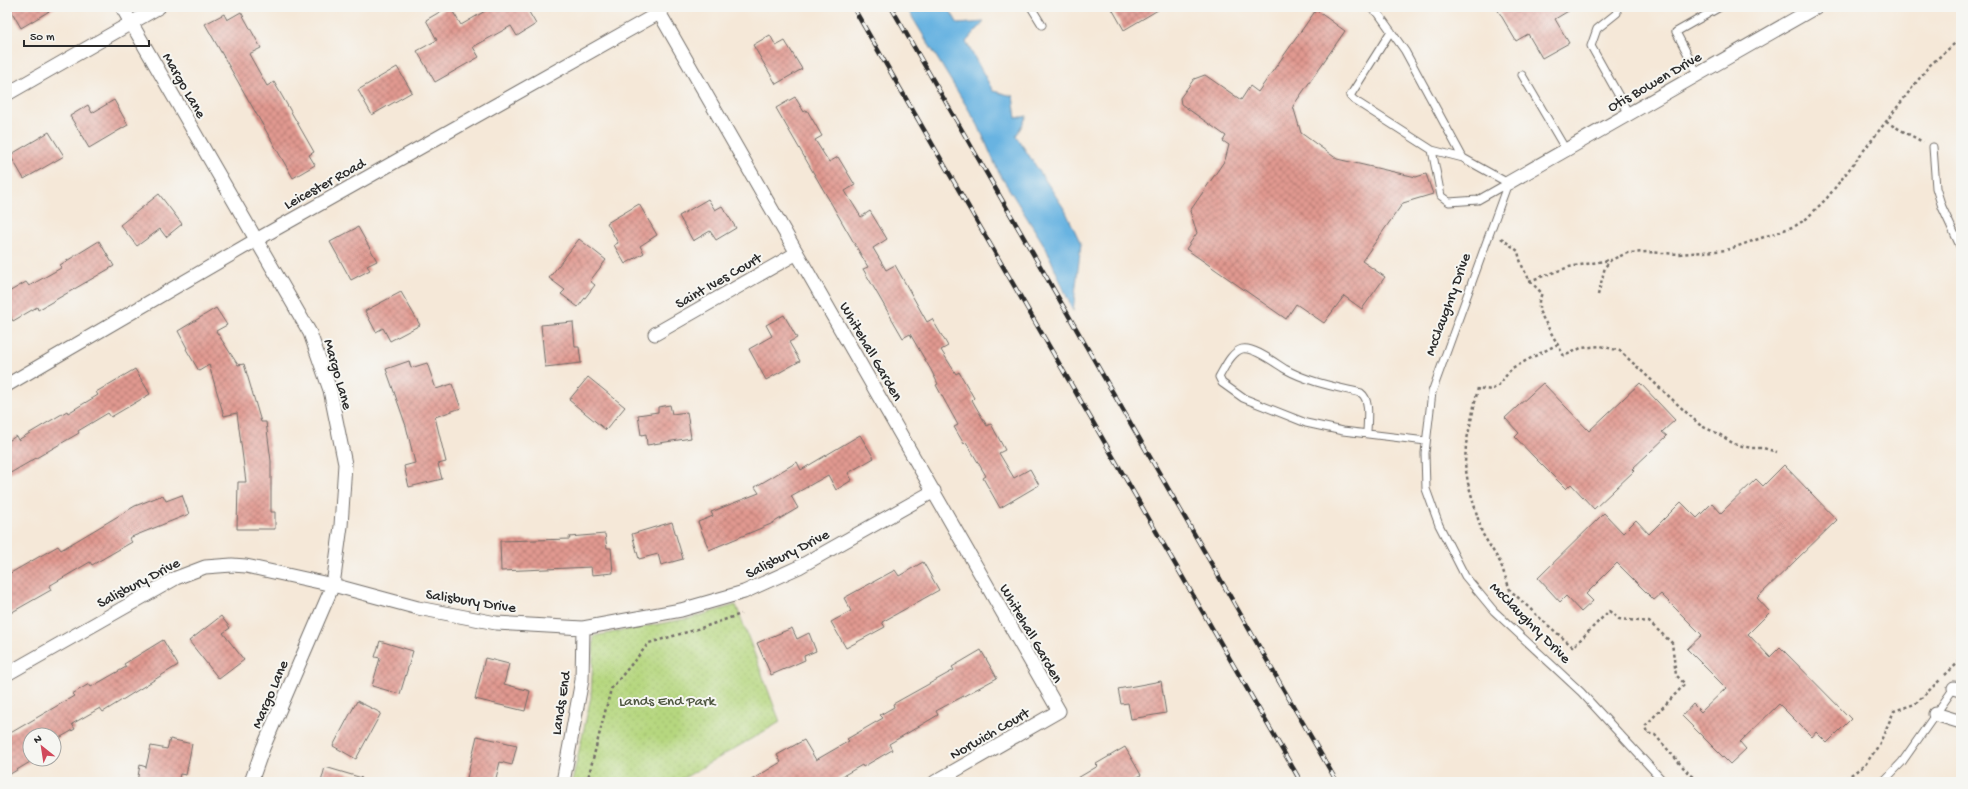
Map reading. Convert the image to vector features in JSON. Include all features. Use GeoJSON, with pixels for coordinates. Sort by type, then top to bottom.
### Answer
{"type":"FeatureCollection","features":[{"type":"Feature","properties":{"kind":"street","name":"Margo Lane"},"geometry":{"type":"LineString","coordinates":[[122,7],[310,333],[330,390],[345,464],[341,526],[333,585],[263,748],[251,782]]}},
{"type":"Feature","properties":{"kind":"street"},"geometry":{"type":"LineString","coordinates":[[7,94],[159,7]]}},
{"type":"Feature","properties":{"kind":"street","name":"Otis Bowen Drive"},"geometry":{"type":"LineString","coordinates":[[1508,183],[1813,8]]}},
{"type":"Feature","properties":{"kind":"street","name":"Leicester Road"},"geometry":{"type":"LineString","coordinates":[[7,385],[256,240],[658,10]]}},
{"type":"Feature","properties":{"kind":"street","name":"Whitehall Garden"},"geometry":{"type":"LineString","coordinates":[[658,10],[1059,712]]}},
{"type":"Feature","properties":{"kind":"street","name":"Saint Ives Court"},"geometry":{"type":"LineString","coordinates":[[655,334],[797,253]]}},
{"type":"Feature","properties":{"kind":"street","name":"Salisbury Drive"},"geometry":{"type":"LineString","coordinates":[[7,674],[152,590],[190,572],[205,567],[232,565],[246,566],[333,585],[418,608],[496,623],[583,628],[681,610],[744,592],[799,567],[934,491]]}},
{"type":"Feature","properties":{"kind":"street","name":"Lands End"},"geometry":{"type":"LineString","coordinates":[[563,782],[582,680],[583,628]]}},
{"type":"Feature","properties":{"kind":"street","name":"Norwich Court"},"geometry":{"type":"LineString","coordinates":[[935,782],[1059,712]]}},
{"type":"Feature","properties":{"kind":"street"},"geometry":{"type":"LineString","coordinates":[[1935,714],[1961,722]]}},
{"type":"Feature","properties":{"kind":"lane"},"geometry":{"type":"LineString","coordinates":[[1031,7],[1042,25]]}},
{"type":"Feature","properties":{"kind":"lane"},"geometry":{"type":"LineString","coordinates":[[1369,7],[1378,13],[1405,52],[1462,158]]}},
{"type":"Feature","properties":{"kind":"lane"},"geometry":{"type":"LineString","coordinates":[[1616,7],[1618,12],[1597,29],[1591,46],[1629,114]]}},
{"type":"Feature","properties":{"kind":"lane"},"geometry":{"type":"LineString","coordinates":[[1698,74],[1676,32],[1720,7]]}},
{"type":"Feature","properties":{"kind":"lane"},"geometry":{"type":"LineString","coordinates":[[1390,31],[1350,96],[1432,150],[1462,158],[1508,183]]}},
{"type":"Feature","properties":{"kind":"lane"},"geometry":{"type":"LineString","coordinates":[[1522,75],[1566,150]]}},
{"type":"Feature","properties":{"kind":"lane"},"geometry":{"type":"LineString","coordinates":[[1933,147],[1936,188],[1942,207],[1961,248]]}},
{"type":"Feature","properties":{"kind":"lane"},"geometry":{"type":"LineString","coordinates":[[1432,150],[1441,196],[1449,202],[1478,200],[1508,183]]}},
{"type":"Feature","properties":{"kind":"lane","name":"McClaughry Drive"},"geometry":{"type":"LineString","coordinates":[[1508,183],[1432,392],[1426,441],[1426,489],[1438,525],[1465,576],[1494,611],[1581,692],[1664,782]]}},
{"type":"Feature","properties":{"kind":"lane"},"geometry":{"type":"LineString","coordinates":[[1367,433],[1367,403],[1365,396],[1361,393],[1316,382],[1290,372],[1249,348],[1240,349],[1234,354],[1219,377],[1222,383],[1244,398],[1306,423],[1343,431],[1426,441]]}},
{"type":"Feature","properties":{"kind":"lane"},"geometry":{"type":"LineString","coordinates":[[1883,782],[1902,762],[1935,714],[1957,689]]}},
{"type":"Feature","properties":{"kind":"path"},"geometry":{"type":"LineString","coordinates":[[1529,281],[1569,267],[1611,260],[1627,253],[1647,252],[1679,254],[1727,250],[1794,226],[1806,219],[1827,198],[1930,66],[1961,38]]}},
{"type":"Feature","properties":{"kind":"path"},"geometry":{"type":"LineString","coordinates":[[1886,122],[1933,147]]}},
{"type":"Feature","properties":{"kind":"path"},"geometry":{"type":"LineString","coordinates":[[1491,230],[1518,251],[1520,263],[1529,281],[1542,293],[1539,301],[1539,311],[1564,356],[1581,348],[1601,346],[1620,352],[1701,426],[1719,434],[1734,444],[1777,452]]}},
{"type":"Feature","properties":{"kind":"path"},"geometry":{"type":"LineString","coordinates":[[1598,295],[1601,277],[1611,260]]}},
{"type":"Feature","properties":{"kind":"path"},"geometry":{"type":"LineString","coordinates":[[1558,344],[1512,368],[1498,386],[1491,390],[1478,388],[1466,444],[1465,464],[1468,483],[1482,533],[1500,562],[1510,590],[1573,647],[1609,612],[1619,619],[1649,622],[1672,643],[1676,675],[1685,684],[1645,726],[1647,733],[1655,735],[1690,775],[1704,782],[1715,782]]}},
{"type":"Feature","properties":{"kind":"path"},"geometry":{"type":"LineString","coordinates":[[587,782],[611,689],[649,643],[741,614]]}},
{"type":"Feature","properties":{"kind":"path"},"geometry":{"type":"LineString","coordinates":[[1841,782],[1865,765],[1879,745],[1894,711],[1915,704],[1961,660]]}},
{"type":"Feature","properties":{"kind":"green space","name":"Lands End Park"},"geometry":{"type":"Polygon","coordinates":[[[736,605],[780,722],[677,782],[572,782],[591,697],[594,636],[691,618],[736,605]]]}},
{"type":"Feature","properties":{"kind":"water"},"geometry":{"type":"Polygon","coordinates":[[[906,7],[948,7],[958,24],[984,22],[966,42],[993,91],[1013,96],[1016,118],[1027,116],[1016,136],[1065,210],[1081,244],[1073,311],[1046,248],[999,173],[978,125],[906,7]]]}},
{"type":"Feature","properties":{"kind":"building"},"geometry":{"type":"Polygon","coordinates":[[[9,7],[56,7],[21,28],[9,7]]]}},
{"type":"Feature","properties":{"kind":"building"},"geometry":{"type":"Polygon","coordinates":[[[450,7],[461,25],[492,7],[526,7],[536,24],[517,36],[511,26],[473,47],[479,57],[435,82],[417,51],[437,40],[426,20],[450,7]]]}},
{"type":"Feature","properties":{"kind":"building"},"geometry":{"type":"Polygon","coordinates":[[[1111,7],[1163,7],[1124,30],[1111,7]]]}},
{"type":"Feature","properties":{"kind":"building"},"geometry":{"type":"Polygon","coordinates":[[[1496,7],[1575,7],[1555,19],[1569,43],[1542,58],[1528,34],[1516,41],[1496,7]]]}},
{"type":"Feature","properties":{"kind":"building"},"geometry":{"type":"Polygon","coordinates":[[[1316,10],[1345,31],[1293,106],[1301,133],[1337,159],[1416,177],[1426,174],[1433,194],[1403,203],[1362,261],[1385,277],[1362,309],[1344,296],[1324,323],[1296,304],[1286,319],[1186,249],[1197,233],[1190,211],[1225,160],[1229,145],[1223,141],[1226,136],[1181,104],[1180,98],[1194,79],[1205,75],[1241,100],[1250,86],[1258,92],[1316,10]]]}},
{"type":"Feature","properties":{"kind":"building"},"geometry":{"type":"Polygon","coordinates":[[[241,12],[261,48],[249,54],[267,86],[274,82],[314,152],[309,155],[315,165],[293,178],[205,24],[224,14],[227,20],[241,12]]]}},
{"type":"Feature","properties":{"kind":"building"},"geometry":{"type":"Polygon","coordinates":[[[770,35],[776,46],[785,41],[802,69],[776,84],[753,45],[770,35]]]}},
{"type":"Feature","properties":{"kind":"building"},"geometry":{"type":"Polygon","coordinates":[[[397,67],[412,92],[372,115],[358,90],[397,67]]]}},
{"type":"Feature","properties":{"kind":"building"},"geometry":{"type":"Polygon","coordinates":[[[795,97],[804,112],[807,110],[822,136],[815,140],[829,162],[838,157],[855,185],[845,191],[861,217],[870,211],[887,239],[873,248],[886,270],[895,265],[927,322],[932,319],[948,346],[941,350],[956,374],[959,372],[974,398],[972,400],[987,426],[991,424],[1005,450],[999,453],[1014,478],[1030,469],[1039,485],[1000,508],[983,478],[986,476],[966,442],[964,444],[954,427],[958,425],[936,385],[938,384],[931,370],[910,334],[903,338],[863,269],[868,267],[776,108],[795,97]]]}},
{"type":"Feature","properties":{"kind":"building"},"geometry":{"type":"Polygon","coordinates":[[[114,100],[128,125],[89,148],[70,116],[88,105],[92,113],[114,100]]]}},
{"type":"Feature","properties":{"kind":"building"},"geometry":{"type":"Polygon","coordinates":[[[49,132],[64,156],[24,179],[10,155],[49,132]]]}},
{"type":"Feature","properties":{"kind":"building"},"geometry":{"type":"Polygon","coordinates":[[[159,194],[182,224],[166,237],[160,229],[137,246],[120,225],[159,194]]]}},
{"type":"Feature","properties":{"kind":"building"},"geometry":{"type":"Polygon","coordinates":[[[708,199],[715,210],[722,206],[736,228],[716,240],[710,231],[693,241],[679,216],[708,199]]]}},
{"type":"Feature","properties":{"kind":"building"},"geometry":{"type":"Polygon","coordinates":[[[639,204],[657,235],[640,246],[644,253],[625,264],[614,245],[618,243],[607,223],[639,204]]]}},
{"type":"Feature","properties":{"kind":"building"},"geometry":{"type":"Polygon","coordinates":[[[358,227],[377,261],[367,266],[370,270],[351,280],[330,242],[358,227]]]}},
{"type":"Feature","properties":{"kind":"building"},"geometry":{"type":"Polygon","coordinates":[[[579,239],[606,260],[590,281],[595,285],[578,307],[561,294],[565,290],[549,278],[579,239]]]}},
{"type":"Feature","properties":{"kind":"building"},"geometry":{"type":"Polygon","coordinates":[[[99,241],[114,266],[38,310],[37,307],[13,321],[7,311],[7,293],[26,282],[29,286],[61,268],[60,265],[99,241]]]}},
{"type":"Feature","properties":{"kind":"building"},"geometry":{"type":"Polygon","coordinates":[[[401,292],[420,325],[390,341],[383,328],[376,332],[365,311],[401,292]]]}},
{"type":"Feature","properties":{"kind":"building"},"geometry":{"type":"Polygon","coordinates":[[[216,308],[227,325],[216,331],[238,365],[244,364],[261,422],[266,422],[271,461],[271,512],[275,512],[275,529],[237,529],[238,482],[246,482],[237,413],[224,416],[209,365],[199,371],[186,349],[187,348],[178,331],[216,308]]]}},
{"type":"Feature","properties":{"kind":"building"},"geometry":{"type":"Polygon","coordinates":[[[784,315],[797,338],[789,342],[800,361],[766,380],[749,349],[772,336],[766,325],[784,315]]]}},
{"type":"Feature","properties":{"kind":"building"},"geometry":{"type":"Polygon","coordinates":[[[573,322],[575,347],[579,347],[581,363],[545,367],[541,325],[573,322]]]}},
{"type":"Feature","properties":{"kind":"building"},"geometry":{"type":"Polygon","coordinates":[[[409,361],[411,368],[427,363],[436,389],[452,384],[461,408],[435,417],[446,462],[438,464],[442,479],[409,487],[404,466],[415,463],[406,426],[386,369],[409,361]]]}},
{"type":"Feature","properties":{"kind":"building"},"geometry":{"type":"Polygon","coordinates":[[[135,369],[150,394],[111,417],[108,413],[78,431],[79,433],[7,475],[7,442],[16,436],[18,440],[67,411],[68,413],[98,395],[96,392],[135,369]]]}},
{"type":"Feature","properties":{"kind":"building"},"geometry":{"type":"Polygon","coordinates":[[[588,377],[625,407],[606,430],[569,400],[588,377]]]}},
{"type":"Feature","properties":{"kind":"building"},"geometry":{"type":"Polygon","coordinates":[[[1543,383],[1589,431],[1640,383],[1675,420],[1662,432],[1667,436],[1632,469],[1634,471],[1594,509],[1571,484],[1566,489],[1533,456],[1515,437],[1519,433],[1505,418],[1543,383]]]}},
{"type":"Feature","properties":{"kind":"building"},"geometry":{"type":"Polygon","coordinates":[[[670,405],[672,414],[687,412],[691,438],[647,445],[646,434],[641,435],[638,415],[658,412],[658,407],[670,405]]]}},
{"type":"Feature","properties":{"kind":"building"},"geometry":{"type":"Polygon","coordinates":[[[860,435],[874,458],[848,473],[852,480],[836,490],[828,475],[791,496],[798,508],[771,524],[709,550],[698,522],[713,516],[711,512],[759,493],[755,487],[797,462],[801,470],[860,435]]]}},
{"type":"Feature","properties":{"kind":"building"},"geometry":{"type":"Polygon","coordinates":[[[1784,465],[1837,520],[1757,598],[1770,612],[1748,634],[1770,657],[1780,647],[1851,719],[1827,743],[1816,732],[1812,737],[1779,704],[1740,742],[1746,749],[1730,764],[1682,716],[1693,704],[1701,712],[1726,688],[1687,649],[1702,635],[1661,594],[1654,600],[1617,563],[1586,594],[1593,601],[1581,612],[1566,596],[1560,602],[1538,578],[1604,513],[1623,533],[1636,520],[1649,534],[1681,502],[1697,518],[1712,503],[1721,513],[1756,479],[1763,486],[1784,465]]]}},
{"type":"Feature","properties":{"kind":"building"},"geometry":{"type":"Polygon","coordinates":[[[163,495],[166,501],[182,495],[189,514],[129,538],[132,542],[92,565],[90,562],[49,586],[51,590],[7,615],[7,575],[58,546],[61,550],[135,506],[163,495]]]}},
{"type":"Feature","properties":{"kind":"building"},"geometry":{"type":"Polygon","coordinates":[[[672,522],[683,559],[661,565],[658,554],[639,559],[632,534],[672,522]]]}},
{"type":"Feature","properties":{"kind":"building"},"geometry":{"type":"Polygon","coordinates":[[[605,534],[607,548],[611,548],[613,573],[592,575],[591,567],[501,571],[500,541],[570,539],[569,537],[605,534]]]}},
{"type":"Feature","properties":{"kind":"building"},"geometry":{"type":"Polygon","coordinates":[[[923,562],[939,590],[882,622],[885,627],[846,648],[831,622],[851,611],[844,598],[895,570],[899,576],[923,562]]]}},
{"type":"Feature","properties":{"kind":"building"},"geometry":{"type":"Polygon","coordinates":[[[221,616],[230,628],[223,633],[244,660],[219,679],[189,641],[221,616]]]}},
{"type":"Feature","properties":{"kind":"building"},"geometry":{"type":"Polygon","coordinates":[[[792,628],[797,639],[809,633],[816,651],[804,656],[805,660],[771,675],[757,643],[792,628]]]}},
{"type":"Feature","properties":{"kind":"building"},"geometry":{"type":"Polygon","coordinates":[[[163,640],[178,665],[103,712],[100,708],[72,724],[75,729],[62,736],[62,727],[22,727],[22,767],[7,776],[7,735],[74,696],[72,694],[89,684],[91,687],[126,667],[124,664],[163,640]]]}},
{"type":"Feature","properties":{"kind":"building"},"geometry":{"type":"Polygon","coordinates":[[[380,641],[413,651],[400,694],[372,686],[380,658],[375,657],[380,641]]]}},
{"type":"Feature","properties":{"kind":"building"},"geometry":{"type":"Polygon","coordinates":[[[981,650],[997,678],[936,711],[938,715],[889,744],[892,750],[863,767],[862,765],[832,782],[748,782],[781,762],[777,755],[804,740],[816,760],[849,741],[847,739],[883,718],[880,715],[894,707],[893,704],[954,670],[952,667],[981,650]]]}},
{"type":"Feature","properties":{"kind":"building"},"geometry":{"type":"Polygon","coordinates":[[[485,658],[509,664],[504,684],[530,691],[525,711],[475,699],[485,658]]]}},
{"type":"Feature","properties":{"kind":"building"},"geometry":{"type":"Polygon","coordinates":[[[1161,681],[1166,713],[1131,719],[1128,703],[1121,704],[1118,689],[1161,681]]]}},
{"type":"Feature","properties":{"kind":"building"},"geometry":{"type":"Polygon","coordinates":[[[357,701],[381,713],[356,759],[333,746],[357,701]]]}},
{"type":"Feature","properties":{"kind":"building"},"geometry":{"type":"Polygon","coordinates":[[[477,736],[517,745],[512,765],[500,762],[495,782],[466,782],[477,736]]]}},
{"type":"Feature","properties":{"kind":"building"},"geometry":{"type":"Polygon","coordinates":[[[170,739],[192,744],[186,775],[180,774],[178,782],[137,782],[140,765],[146,767],[151,746],[167,749],[170,739]]]}},
{"type":"Feature","properties":{"kind":"building"},"geometry":{"type":"Polygon","coordinates":[[[1125,747],[1141,775],[1129,782],[1071,782],[1098,766],[1096,764],[1125,747]]]}},
{"type":"Feature","properties":{"kind":"building"},"geometry":{"type":"Polygon","coordinates":[[[325,767],[362,778],[362,782],[321,782],[325,767]]]}},
{"type":"Feature","properties":{"kind":"railway"},"geometry":{"type":"LineString","coordinates":[[853,7],[1301,782]]}},
{"type":"Feature","properties":{"kind":"railway"},"geometry":{"type":"LineString","coordinates":[[891,7],[1337,782]]}}]}
